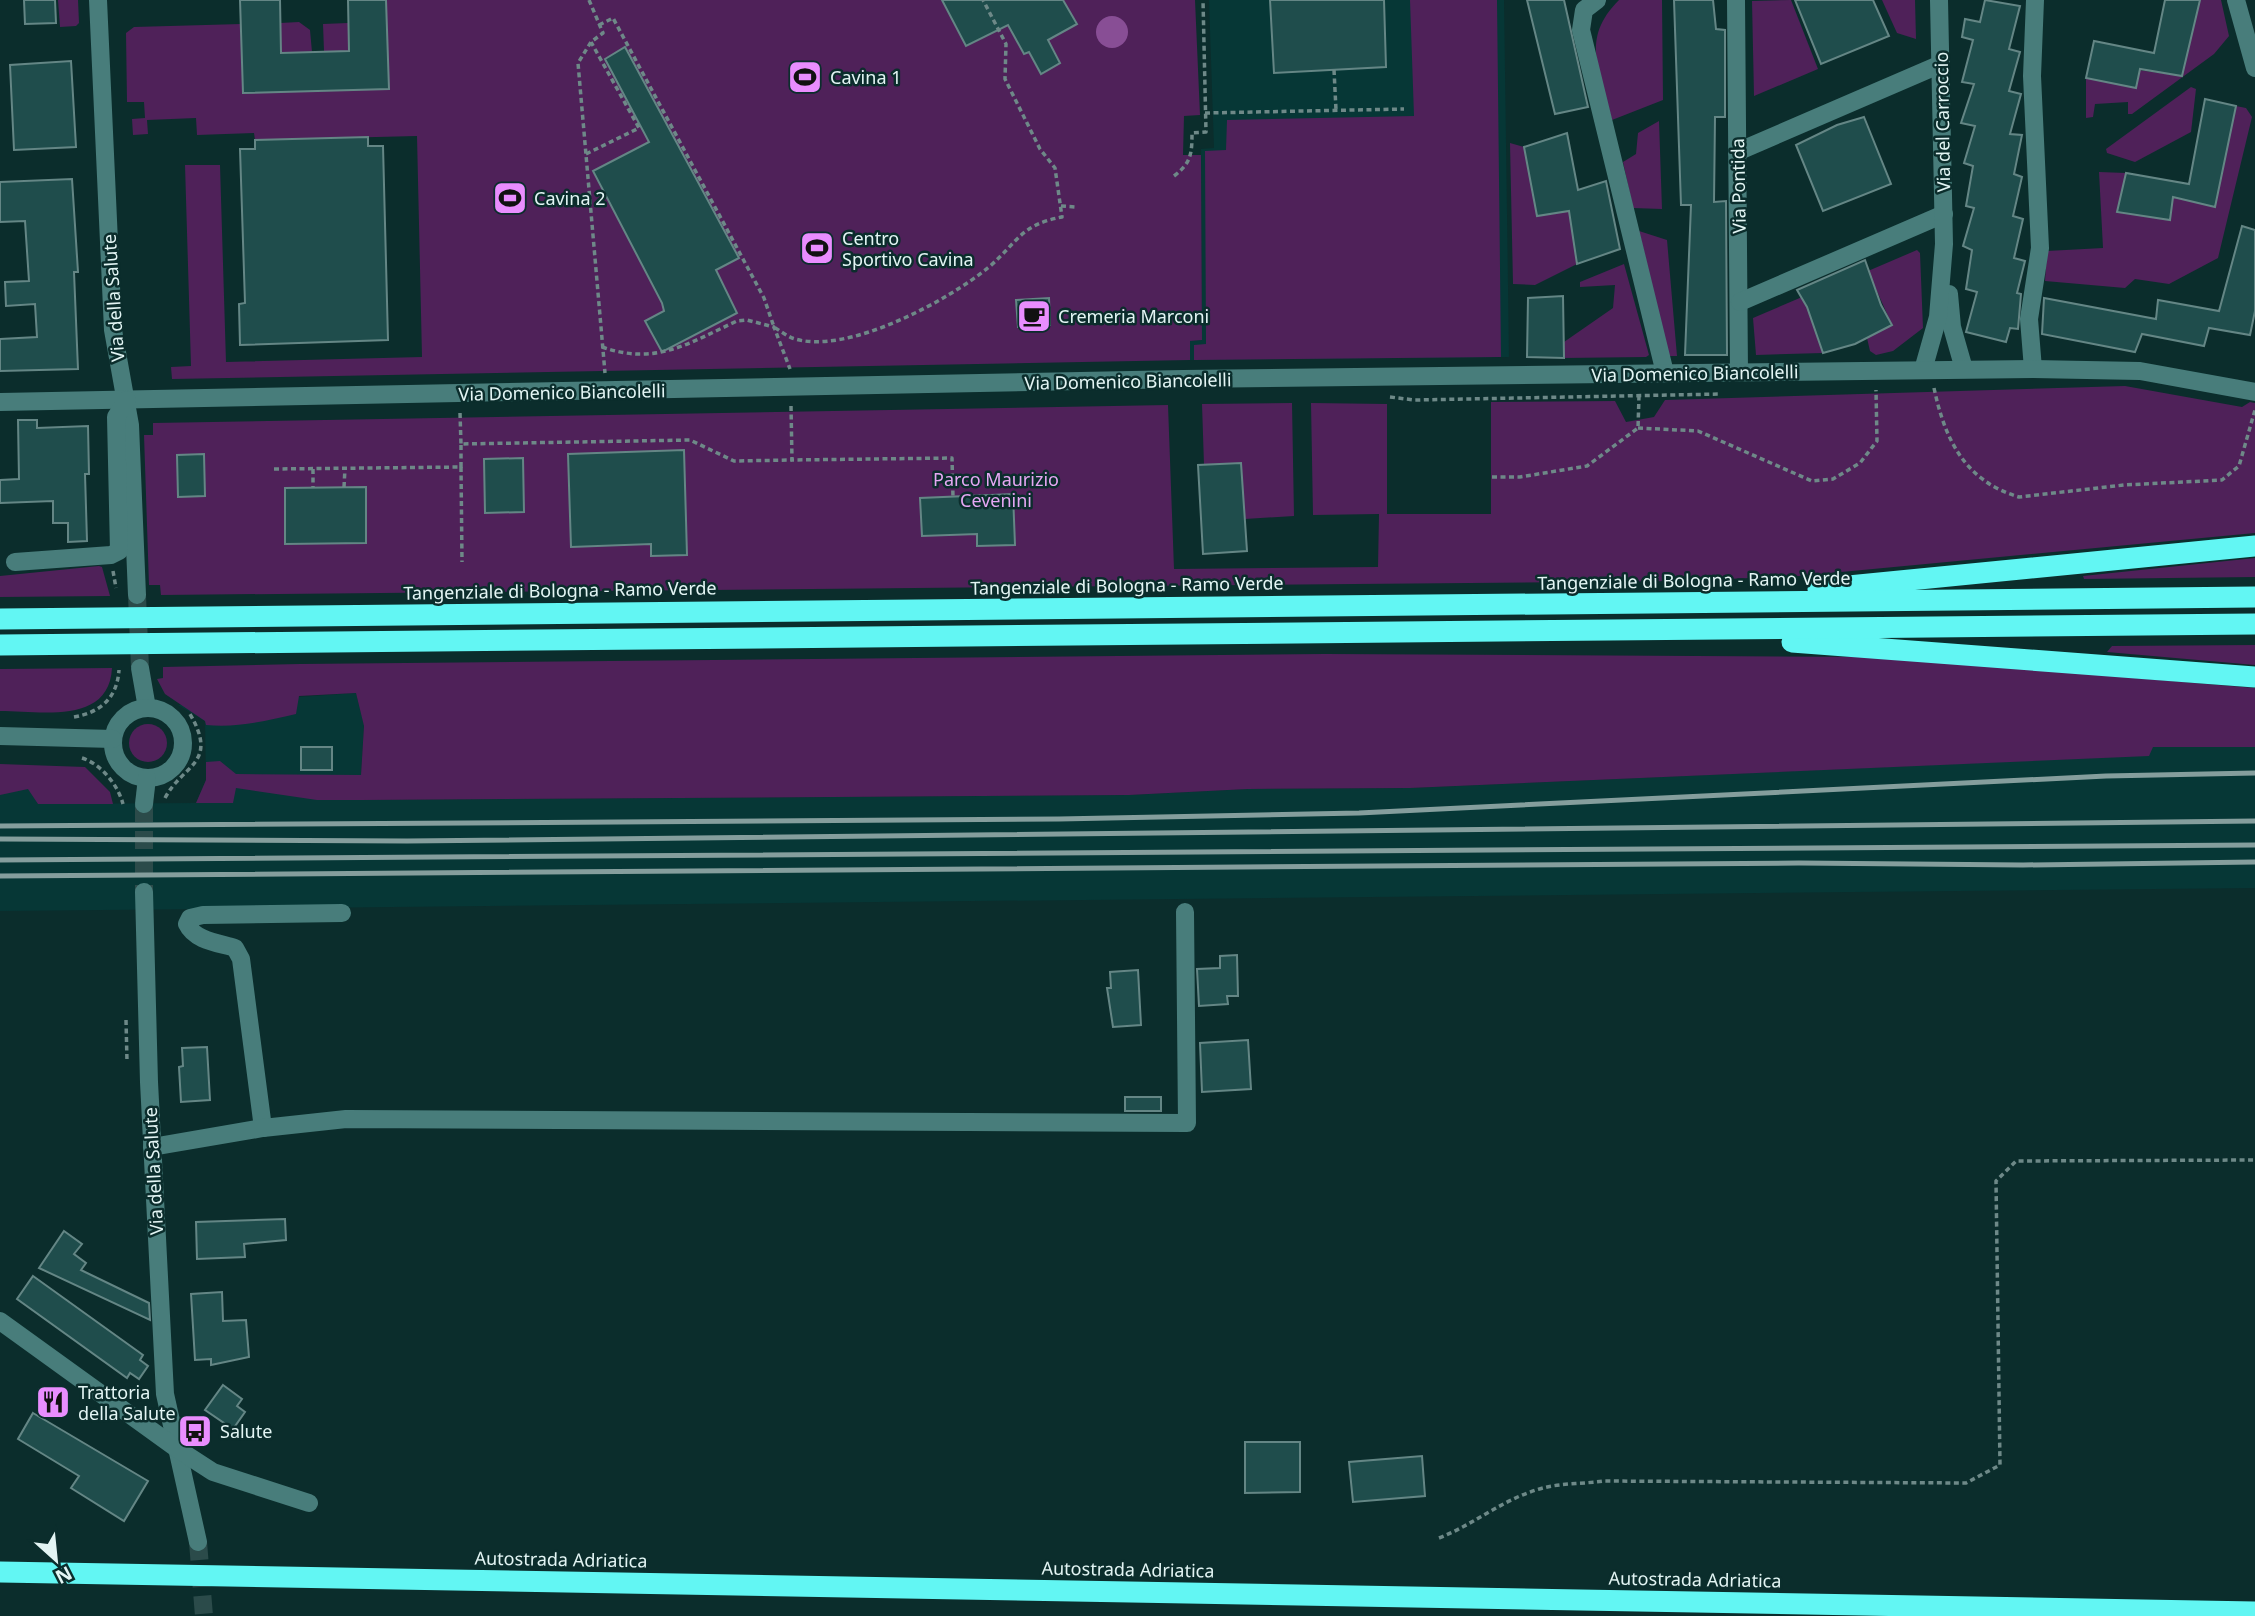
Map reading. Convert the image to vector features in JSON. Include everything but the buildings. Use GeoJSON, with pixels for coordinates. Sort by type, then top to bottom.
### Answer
{"type":"FeatureCollection","features":[{"type":"Feature","properties":{"kind":"highway"},"geometry":{"type":"LineString","coordinates":[[1640,603],[2255,546]]}},
{"type":"Feature","properties":{"kind":"highway","name":"Tangenziale di Bologna - Ramo Verde"},"geometry":{"type":"LineString","coordinates":[[0,619],[2255,597]]}},
{"type":"Feature","properties":{"kind":"highway"},"geometry":{"type":"LineString","coordinates":[[0,645],[2255,624]]}},
{"type":"Feature","properties":{"kind":"highway"},"geometry":{"type":"LineString","coordinates":[[1601,631],[1877,647],[2255,677]]}},
{"type":"Feature","properties":{"kind":"highway","name":"Autostrada Adriatica"},"geometry":{"type":"LineString","coordinates":[[0,1572],[2255,1612]]}},
{"type":"Feature","properties":{"kind":"street","name":"Via della Salute"},"geometry":{"type":"LineString","coordinates":[[98,0],[113,331],[116,360],[127,400],[137,596]]}},
{"type":"Feature","properties":{"kind":"street"},"geometry":{"type":"LineString","coordinates":[[1597,0],[1584,10],[1581,30],[1665,373]]}},
{"type":"Feature","properties":{"kind":"street","name":"Via Pontida"},"geometry":{"type":"LineString","coordinates":[[1736,0],[1739,372]]}},
{"type":"Feature","properties":{"kind":"street","name":"Via del Carroccio"},"geometry":{"type":"LineString","coordinates":[[1928,370],[1938,317],[1944,243],[1939,0]]}},
{"type":"Feature","properties":{"kind":"street"},"geometry":{"type":"LineString","coordinates":[[2033,369],[2029,319],[2040,248],[2032,76],[2035,0]]}},
{"type":"Feature","properties":{"kind":"street"},"geometry":{"type":"LineString","coordinates":[[2236,0],[2255,68]]}},
{"type":"Feature","properties":{"kind":"street"},"geometry":{"type":"LineString","coordinates":[[1737,152],[1941,64]]}},
{"type":"Feature","properties":{"kind":"street"},"geometry":{"type":"LineString","coordinates":[[1740,302],[1944,214]]}},
{"type":"Feature","properties":{"kind":"street","name":"Via del Carroccio"},"geometry":{"type":"LineString","coordinates":[[1944,243],[1952,327],[1964,369]]}},
{"type":"Feature","properties":{"kind":"street","name":"Via Domenico Biancolelli"},"geometry":{"type":"LineString","coordinates":[[0,402],[1964,369],[2140,371],[2255,392]]}},
{"type":"Feature","properties":{"kind":"street"},"geometry":{"type":"LineString","coordinates":[[15,562],[117,554],[116,417],[127,400]]}},
{"type":"Feature","properties":{"kind":"street"},"geometry":{"type":"LineString","coordinates":[[140,667],[147,708]]}},
{"type":"Feature","properties":{"kind":"street"},"geometry":{"type":"LineString","coordinates":[[147,708],[168,714],[181,732],[183,743],[176,764],[168,772],[147,778],[136,776],[118,761],[113,739],[116,729],[128,714],[147,708]]}},
{"type":"Feature","properties":{"kind":"street"},"geometry":{"type":"LineString","coordinates":[[0,736],[113,739]]}},
{"type":"Feature","properties":{"kind":"street"},"geometry":{"type":"LineString","coordinates":[[144,804],[147,778]]}},
{"type":"Feature","properties":{"kind":"street","name":"Via della Salute"},"geometry":{"type":"LineString","coordinates":[[144,892],[152,1147],[163,1370],[176,1448],[192,1506],[198,1542]]}},
{"type":"Feature","properties":{"kind":"street"},"geometry":{"type":"LineString","coordinates":[[152,1147],[263,1128],[346,1119],[1188,1124],[1185,912]]}},
{"type":"Feature","properties":{"kind":"street"},"geometry":{"type":"LineString","coordinates":[[263,1128],[241,959],[235,948],[201,938],[191,932],[187,924],[190,918],[203,915],[342,913]]}},
{"type":"Feature","properties":{"kind":"street"},"geometry":{"type":"LineString","coordinates":[[0,1321],[176,1448],[214,1472],[309,1503]]}},
{"type":"Feature","properties":{"kind":"path"},"geometry":{"type":"LineString","coordinates":[[589,0],[603,33],[591,42],[578,63],[605,373]]}},
{"type":"Feature","properties":{"kind":"path"},"geometry":{"type":"LineString","coordinates":[[602,347],[654,355],[683,346],[737,321],[747,320],[774,327],[793,338],[818,340],[851,337],[887,326],[928,308],[989,267],[1034,223],[1062,217],[1055,168],[1040,149],[1005,79],[1006,44],[983,0]]}},
{"type":"Feature","properties":{"kind":"path"},"geometry":{"type":"LineString","coordinates":[[1174,176],[1187,166],[1192,156],[1192,133],[1206,132],[1203,0]]}},
{"type":"Feature","properties":{"kind":"path"},"geometry":{"type":"LineString","coordinates":[[600,25],[613,18],[764,298],[790,370]]}},
{"type":"Feature","properties":{"kind":"path"},"geometry":{"type":"LineString","coordinates":[[586,154],[639,128],[591,42]]}},
{"type":"Feature","properties":{"kind":"path"},"geometry":{"type":"LineString","coordinates":[[1334,70],[1336,110]]}},
{"type":"Feature","properties":{"kind":"path"},"geometry":{"type":"LineString","coordinates":[[1205,113],[1404,109]]}},
{"type":"Feature","properties":{"kind":"path"},"geometry":{"type":"LineString","coordinates":[[1061,206],[1076,207]]}},
{"type":"Feature","properties":{"kind":"path"},"geometry":{"type":"LineString","coordinates":[[1928,370],[1938,408],[1961,461],[2008,493],[2019,496],[2124,485],[2222,480],[2239,466],[2255,410]]}},
{"type":"Feature","properties":{"kind":"path"},"geometry":{"type":"LineString","coordinates":[[1492,477],[1520,477],[1587,466],[1638,428],[1698,431],[1812,481],[1833,479],[1860,463],[1877,441],[1878,390]]}},
{"type":"Feature","properties":{"kind":"path"},"geometry":{"type":"LineString","coordinates":[[1638,428],[1639,396]]}},
{"type":"Feature","properties":{"kind":"path"},"geometry":{"type":"LineString","coordinates":[[791,406],[792,460]]}},
{"type":"Feature","properties":{"kind":"path"},"geometry":{"type":"LineString","coordinates":[[460,413],[462,562]]}},
{"type":"Feature","properties":{"kind":"path"},"geometry":{"type":"LineString","coordinates":[[461,444],[691,440],[734,461],[952,458],[953,497]]}},
{"type":"Feature","properties":{"kind":"path"},"geometry":{"type":"LineString","coordinates":[[274,469],[461,467]]}},
{"type":"Feature","properties":{"kind":"path"},"geometry":{"type":"LineString","coordinates":[[345,468],[345,487]]}},
{"type":"Feature","properties":{"kind":"path"},"geometry":{"type":"LineString","coordinates":[[313,469],[313,487]]}},
{"type":"Feature","properties":{"kind":"path"},"geometry":{"type":"LineString","coordinates":[[64,717],[84,716],[103,707],[116,691],[120,668]]}},
{"type":"Feature","properties":{"kind":"path"},"geometry":{"type":"LineString","coordinates":[[163,804],[169,792],[190,771],[200,753],[198,731],[190,714]]}},
{"type":"Feature","properties":{"kind":"path"},"geometry":{"type":"LineString","coordinates":[[77,757],[100,768],[118,790],[124,804]]}},
{"type":"Feature","properties":{"kind":"path"},"geometry":{"type":"LineString","coordinates":[[1439,1538],[1460,1530],[1478,1515],[1545,1487],[1603,1481],[1966,1483],[2000,1465],[1996,1181],[2016,1161],[2255,1160]]}},
{"type":"Feature","properties":{"kind":"shaded area"},"geometry":{"type":"Polygon","coordinates":[[[1209,0],[1504,0],[1509,357],[1190,360],[1189,341],[1202,340],[1201,149],[1214,148],[1209,0]]]}},
{"type":"Feature","properties":{"kind":"shaded area"},"geometry":{"type":"Polygon","coordinates":[[[1112,16],[1123,21],[1128,32],[1123,43],[1112,48],[1101,43],[1096,32],[1101,21],[1112,16]]]}},
{"type":"Feature","properties":{"kind":"shaded area"},"geometry":{"type":"Polygon","coordinates":[[[356,693],[364,725],[361,775],[364,800],[1129,795],[1248,789],[1410,788],[2091,758],[2153,747],[2255,747],[2255,888],[0,911],[0,788],[29,788],[38,804],[196,803],[206,780],[205,721],[178,705],[356,693]]]}},
{"type":"Feature","properties":{"kind":"green space"},"geometry":{"type":"Polygon","coordinates":[[[58,0],[78,0],[79,23],[76,26],[60,27],[58,0]]]}},
{"type":"Feature","properties":{"kind":"green space","name":"Centro Sportivo Cavina"},"geometry":{"type":"Polygon","coordinates":[[[386,0],[1195,0],[1200,115],[1184,116],[1183,155],[1201,155],[1202,340],[1190,341],[1190,360],[172,379],[171,367],[191,366],[185,165],[220,165],[226,362],[422,357],[417,136],[255,140],[254,133],[197,135],[196,118],[147,120],[148,134],[133,135],[132,119],[145,118],[144,102],[127,102],[126,33],[134,27],[241,24],[243,93],[389,88],[386,0]]]}},
{"type":"Feature","properties":{"kind":"green space"},"geometry":{"type":"Polygon","coordinates":[[[1410,0],[1497,0],[1501,357],[1194,360],[1194,345],[1206,344],[1205,151],[1226,150],[1227,120],[1414,116],[1410,0]]]}},
{"type":"Feature","properties":{"kind":"green space"},"geometry":{"type":"Polygon","coordinates":[[[1619,0],[1662,0],[1663,100],[1612,120],[1599,71],[1596,42],[1599,29],[1619,0]]]}},
{"type":"Feature","properties":{"kind":"green space"},"geometry":{"type":"Polygon","coordinates":[[[1791,0],[1818,69],[1754,96],[1752,1],[1791,0]]]}},
{"type":"Feature","properties":{"kind":"green space"},"geometry":{"type":"Polygon","coordinates":[[[1882,0],[1915,0],[1916,39],[1897,33],[1882,0]]]}},
{"type":"Feature","properties":{"kind":"green space"},"geometry":{"type":"Polygon","coordinates":[[[2200,0],[2221,0],[2229,36],[2214,54],[2132,114],[2128,114],[2128,102],[2095,104],[2093,117],[2086,118],[2086,78],[2135,88],[2138,70],[2182,76],[2200,0]]]}},
{"type":"Feature","properties":{"kind":"green space"},"geometry":{"type":"Polygon","coordinates":[[[299,22],[310,30],[312,52],[281,53],[280,23],[299,22]]]}},
{"type":"Feature","properties":{"kind":"green space"},"geometry":{"type":"Polygon","coordinates":[[[348,23],[349,51],[324,51],[323,24],[348,23]]]}},
{"type":"Feature","properties":{"kind":"green space"},"geometry":{"type":"Polygon","coordinates":[[[2191,87],[2196,89],[2191,132],[2135,162],[2107,153],[2106,149],[2191,87]]]}},
{"type":"Feature","properties":{"kind":"green space"},"geometry":{"type":"Polygon","coordinates":[[[2236,106],[2246,108],[2252,117],[2218,258],[2169,284],[2135,279],[2125,288],[2045,281],[2047,251],[2103,248],[2099,172],[2126,173],[2118,212],[2170,220],[2173,197],[2215,207],[2236,106]]]}},
{"type":"Feature","properties":{"kind":"green space"},"geometry":{"type":"Polygon","coordinates":[[[1659,121],[1662,209],[1633,208],[1623,162],[1636,154],[1638,133],[1659,121]]]}},
{"type":"Feature","properties":{"kind":"green space"},"geometry":{"type":"Polygon","coordinates":[[[1510,143],[1524,147],[1537,216],[1569,211],[1577,264],[1535,285],[1513,284],[1510,143]]]}},
{"type":"Feature","properties":{"kind":"green space"},"geometry":{"type":"Polygon","coordinates":[[[1639,231],[1667,240],[1677,356],[1669,356],[1639,231]]]}},
{"type":"Feature","properties":{"kind":"green space"},"geometry":{"type":"Polygon","coordinates":[[[1917,250],[1920,253],[1923,328],[1893,351],[1876,355],[1870,351],[1867,338],[1892,325],[1868,271],[1917,250]]]}},
{"type":"Feature","properties":{"kind":"green space"},"geometry":{"type":"Polygon","coordinates":[[[1624,264],[1649,355],[1564,358],[1564,342],[1613,308],[1615,285],[1580,287],[1580,282],[1624,264]]]}},
{"type":"Feature","properties":{"kind":"green space"},"geometry":{"type":"Polygon","coordinates":[[[1802,297],[1818,332],[1823,353],[1756,355],[1753,318],[1802,297]]]}},
{"type":"Feature","properties":{"kind":"green space","name":"Parco Maurizio Cevenini"},"geometry":{"type":"Polygon","coordinates":[[[2125,386],[2242,407],[2250,402],[2255,403],[2255,533],[1799,576],[1679,581],[161,595],[160,585],[149,585],[144,435],[153,435],[153,423],[1168,405],[1174,569],[1378,567],[1379,514],[1313,515],[1311,403],[1387,404],[1387,514],[1491,514],[1491,402],[1615,401],[1626,422],[1654,417],[1665,400],[2125,386]]]}},
{"type":"Feature","properties":{"kind":"green space"},"geometry":{"type":"Polygon","coordinates":[[[1292,403],[1294,516],[1245,519],[1241,463],[1204,465],[1202,404],[1292,403]]]}},
{"type":"Feature","properties":{"kind":"green space"},"geometry":{"type":"Polygon","coordinates":[[[2255,558],[2255,577],[2084,579],[2083,576],[2255,558]]]}},
{"type":"Feature","properties":{"kind":"green space"},"geometry":{"type":"Polygon","coordinates":[[[102,567],[110,596],[0,597],[0,576],[102,567]]]}},
{"type":"Feature","properties":{"kind":"green space"},"geometry":{"type":"Polygon","coordinates":[[[2255,645],[2255,665],[2107,652],[2112,646],[2255,645]]]}},
{"type":"Feature","properties":{"kind":"green space"},"geometry":{"type":"Polygon","coordinates":[[[1325,654],[1880,657],[2255,688],[2255,747],[2153,747],[2149,756],[1410,788],[1248,789],[1129,795],[317,800],[236,788],[233,803],[196,803],[206,780],[206,762],[220,761],[236,774],[361,775],[364,726],[356,693],[299,696],[296,714],[240,725],[218,726],[206,725],[205,721],[165,694],[157,679],[163,678],[163,667],[300,664],[1325,654]]]}},
{"type":"Feature","properties":{"kind":"green space"},"geometry":{"type":"Polygon","coordinates":[[[112,668],[108,686],[99,699],[86,707],[53,712],[0,711],[0,669],[112,668]]]}},
{"type":"Feature","properties":{"kind":"green space"},"geometry":{"type":"Polygon","coordinates":[[[148,724],[161,730],[167,743],[161,756],[148,762],[135,756],[129,743],[135,730],[148,724]]]}},
{"type":"Feature","properties":{"kind":"green space"},"geometry":{"type":"Polygon","coordinates":[[[0,764],[85,767],[110,792],[113,804],[38,804],[28,789],[0,795],[0,764]]]}},
{"type":"Feature","properties":{"kind":"tunnel"},"geometry":{"type":"LineString","coordinates":[[137,595],[140,668]]}},
{"type":"Feature","properties":{"kind":"tunnel"},"geometry":{"type":"LineString","coordinates":[[144,804],[144,892]]}},
{"type":"Feature","properties":{"kind":"tunnel"},"geometry":{"type":"LineString","coordinates":[[198,1542],[204,1616]]}},
{"type":"Feature","properties":{"kind":"railway"},"geometry":{"type":"LineString","coordinates":[[0,826],[1059,819],[1359,813],[2106,776],[2255,773]]}},
{"type":"Feature","properties":{"kind":"railway"},"geometry":{"type":"LineString","coordinates":[[0,839],[407,841],[2255,821]]}},
{"type":"Feature","properties":{"kind":"railway"},"geometry":{"type":"LineString","coordinates":[[0,860],[2255,845]]}},
{"type":"Feature","properties":{"kind":"railway"},"geometry":{"type":"LineString","coordinates":[[0,876],[2255,862]]}},
{"type":"Feature","properties":{"kind":"place","name":"Cavina 1"},"geometry":{"type":"Point","coordinates":[805,77]}},
{"type":"Feature","properties":{"kind":"place","name":"Cavina 2"},"geometry":{"type":"Point","coordinates":[510,198]}},
{"type":"Feature","properties":{"kind":"place","name":"Centro Sportivo Cavina"},"geometry":{"type":"Point","coordinates":[817,248]}},
{"type":"Feature","properties":{"kind":"place","name":"Cremeria Marconi"},"geometry":{"type":"Point","coordinates":[1034,316]}},
{"type":"Feature","properties":{"kind":"place","name":"Trattoria della Salute"},"geometry":{"type":"Point","coordinates":[53,1402]}},
{"type":"Feature","properties":{"kind":"place","name":"Salute"},"geometry":{"type":"Point","coordinates":[195,1431]}}]}
